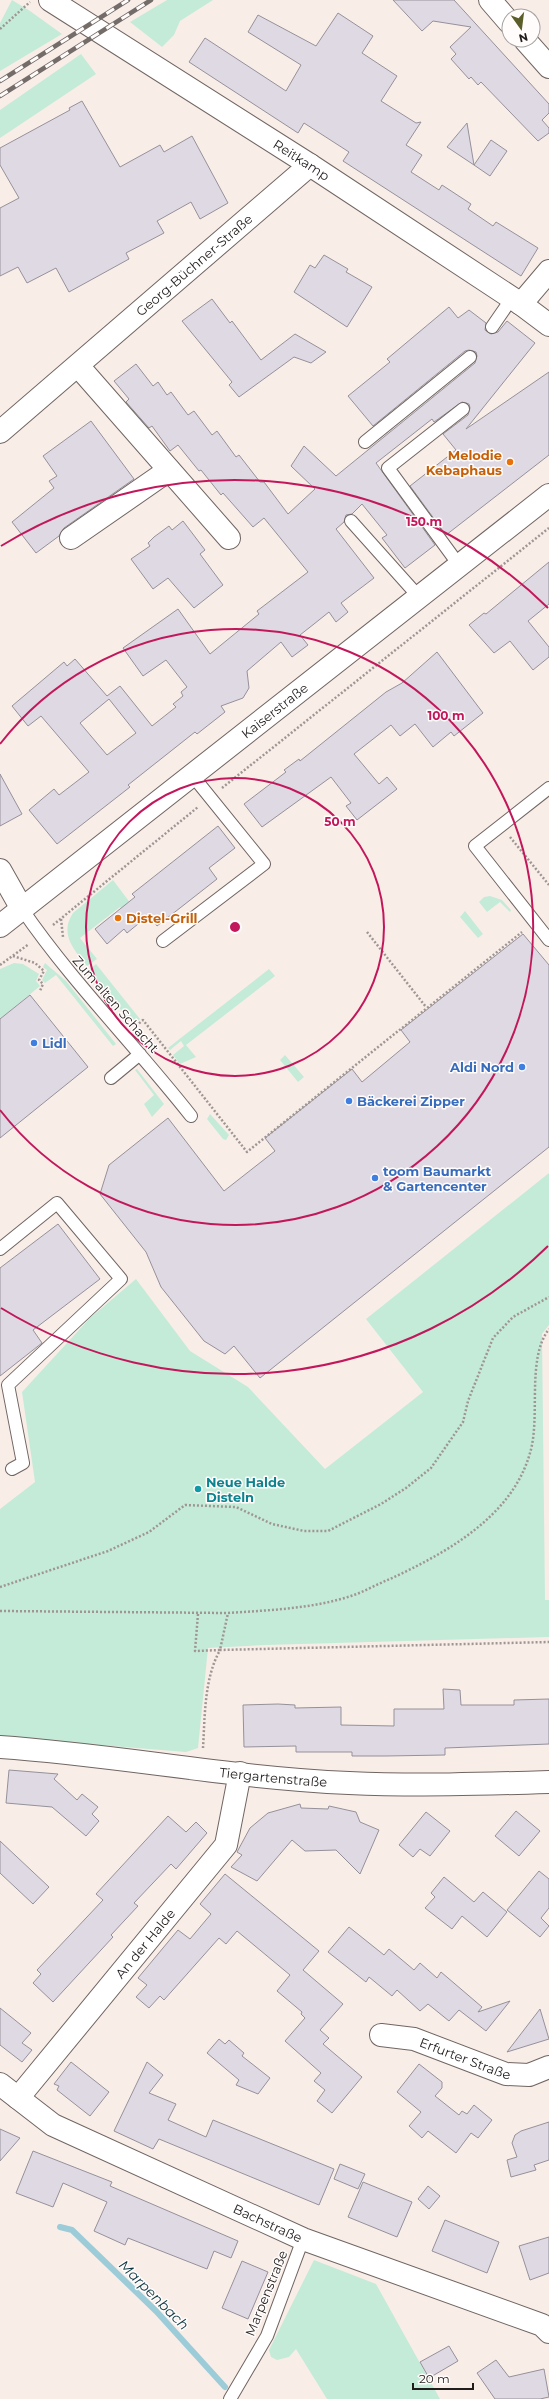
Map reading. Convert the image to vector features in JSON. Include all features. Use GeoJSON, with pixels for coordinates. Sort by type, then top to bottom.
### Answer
{"type":"FeatureCollection","features":[{"type":"Feature","properties":{"kind":"street","name":"Reitkamp"},"geometry":{"type":"LineString","coordinates":[[50,0],[310,165],[517,301],[549,325]]}},
{"type":"Feature","properties":{"kind":"street"},"geometry":{"type":"LineString","coordinates":[[532,48],[549,67]]}},
{"type":"Feature","properties":{"kind":"street","name":"Georg-Büchner-Straße"},"geometry":{"type":"LineString","coordinates":[[0,432],[79,367],[160,294],[310,165]]}},
{"type":"Feature","properties":{"kind":"street"},"geometry":{"type":"LineString","coordinates":[[517,301],[549,271]]}},
{"type":"Feature","properties":{"kind":"street"},"geometry":{"type":"LineString","coordinates":[[79,367],[229,538]]}},
{"type":"Feature","properties":{"kind":"street"},"geometry":{"type":"LineString","coordinates":[[71,538],[169,470]]}},
{"type":"Feature","properties":{"kind":"street","name":"Kaiserstraße"},"geometry":{"type":"LineString","coordinates":[[0,926],[549,496]]}},
{"type":"Feature","properties":{"kind":"street"},"geometry":{"type":"LineString","coordinates":[[0,870],[22,908]]}},
{"type":"Feature","properties":{"kind":"street","name":"Tiergartenstraße"},"geometry":{"type":"LineString","coordinates":[[0,1747],[201,1770],[349,1783],[443,1784],[549,1782]]}},
{"type":"Feature","properties":{"kind":"street","name":"An der Halde"},"geometry":{"type":"LineString","coordinates":[[18,2098],[226,1845],[240,1773]]}},
{"type":"Feature","properties":{"kind":"street","name":"Erfurter Straße"},"geometry":{"type":"LineString","coordinates":[[381,2035],[414,2039],[506,2074],[529,2075],[549,2067]]}},
{"type":"Feature","properties":{"kind":"street","name":"Bachstraße"},"geometry":{"type":"LineString","coordinates":[[0,2084],[53,2125],[303,2239],[547,2326]]}},
{"type":"Feature","properties":{"kind":"lane"},"geometry":{"type":"LineString","coordinates":[[492,327],[517,301]]}},
{"type":"Feature","properties":{"kind":"lane"},"geometry":{"type":"LineString","coordinates":[[365,442],[470,357]]}},
{"type":"Feature","properties":{"kind":"lane"},"geometry":{"type":"LineString","coordinates":[[459,565],[388,468],[463,409]]}},
{"type":"Feature","properties":{"kind":"lane"},"geometry":{"type":"LineString","coordinates":[[351,521],[419,597]]}},
{"type":"Feature","properties":{"kind":"lane"},"geometry":{"type":"LineString","coordinates":[[163,941],[264,864],[209,798],[192,775]]}},
{"type":"Feature","properties":{"kind":"lane"},"geometry":{"type":"LineString","coordinates":[[549,788],[475,846],[549,940]]}},
{"type":"Feature","properties":{"kind":"lane","name":"Zum alten Schacht"},"geometry":{"type":"LineString","coordinates":[[22,908],[40,936],[191,1116]]}},
{"type":"Feature","properties":{"kind":"lane"},"geometry":{"type":"LineString","coordinates":[[111,1078],[140,1054]]}},
{"type":"Feature","properties":{"kind":"lane"},"geometry":{"type":"LineString","coordinates":[[0,1249],[57,1203],[121,1279],[8,1385],[23,1462],[12,1469]]}},
{"type":"Feature","properties":{"kind":"lane","name":"Marpenstraße"},"geometry":{"type":"LineString","coordinates":[[230,2399],[266,2336],[303,2239]]}},
{"type":"Feature","properties":{"kind":"path"},"geometry":{"type":"LineString","coordinates":[[0,29],[32,0]]}},
{"type":"Feature","properties":{"kind":"path"},"geometry":{"type":"LineString","coordinates":[[0,965],[40,936],[209,798],[549,528]]}},
{"type":"Feature","properties":{"kind":"path"},"geometry":{"type":"LineString","coordinates":[[501,825],[549,885]]}},
{"type":"Feature","properties":{"kind":"path"},"geometry":{"type":"LineString","coordinates":[[61,919],[64,941]]}},
{"type":"Feature","properties":{"kind":"path"},"geometry":{"type":"LineString","coordinates":[[133,1028],[143,1020],[247,1152],[534,921]]}},
{"type":"Feature","properties":{"kind":"path"},"geometry":{"type":"LineString","coordinates":[[367,932],[426,1007]]}},
{"type":"Feature","properties":{"kind":"path"},"geometry":{"type":"LineString","coordinates":[[13,956],[35,963],[44,971],[39,980],[43,984],[40,991]]}},
{"type":"Feature","properties":{"kind":"path"},"geometry":{"type":"LineString","coordinates":[[0,1587],[108,1551],[149,1532],[186,1505],[236,1507],[272,1524],[304,1531],[328,1531],[381,1504],[406,1488],[431,1468],[463,1422],[468,1401],[493,1338],[513,1317],[549,1297]]}},
{"type":"Feature","properties":{"kind":"path"},"geometry":{"type":"LineString","coordinates":[[0,1610],[198,1614],[297,1609],[352,1596],[425,1562],[494,1513],[519,1482],[530,1453],[535,1424],[538,1359],[544,1335],[549,1329]]}},
{"type":"Feature","properties":{"kind":"path"},"geometry":{"type":"LineString","coordinates":[[201,1770],[207,1692],[213,1663],[220,1650],[228,1613]]}},
{"type":"Feature","properties":{"kind":"path"},"geometry":{"type":"LineString","coordinates":[[198,1614],[195,1651],[549,1642]]}},
{"type":"Feature","properties":{"kind":"green space"},"geometry":{"type":"Polygon","coordinates":[[[12,0],[62,34],[0,71],[0,23],[12,0]]]}},
{"type":"Feature","properties":{"kind":"green space"},"geometry":{"type":"Polygon","coordinates":[[[167,0],[213,0],[180,21],[174,35],[162,47],[130,22],[167,0]]]}},
{"type":"Feature","properties":{"kind":"green space"},"geometry":{"type":"Polygon","coordinates":[[[81,54],[96,74],[0,138],[0,110],[81,54]]]}},
{"type":"Feature","properties":{"kind":"green space"},"geometry":{"type":"Polygon","coordinates":[[[113,880],[143,920],[135,926],[120,907],[80,938],[97,959],[87,966],[77,954],[70,941],[67,928],[69,921],[73,913],[113,880]]]}},
{"type":"Feature","properties":{"kind":"green space"},"geometry":{"type":"Polygon","coordinates":[[[490,896],[502,900],[511,910],[510,912],[500,902],[487,912],[479,902],[484,897],[490,896]]]}},
{"type":"Feature","properties":{"kind":"green space"},"geometry":{"type":"Polygon","coordinates":[[[465,911],[483,934],[478,938],[460,917],[465,911]]]}},
{"type":"Feature","properties":{"kind":"green space"},"geometry":{"type":"Polygon","coordinates":[[[14,963],[23,964],[39,974],[36,981],[40,986],[0,1019],[0,969],[14,963]]]}},
{"type":"Feature","properties":{"kind":"green space"},"geometry":{"type":"Polygon","coordinates":[[[45,963],[66,981],[116,1044],[113,1046],[56,975],[45,983],[42,980],[47,970],[43,967],[45,963]]]}},
{"type":"Feature","properties":{"kind":"green space"},"geometry":{"type":"Polygon","coordinates":[[[96,964],[140,1019],[133,1025],[89,970],[96,964]]]}},
{"type":"Feature","properties":{"kind":"green space"},"geometry":{"type":"Polygon","coordinates":[[[269,969],[275,976],[186,1045],[196,1057],[180,1064],[173,1055],[184,1046],[181,1041],[170,1050],[168,1048],[269,969]]]}},
{"type":"Feature","properties":{"kind":"green space"},"geometry":{"type":"Polygon","coordinates":[[[285,1055],[304,1077],[298,1082],[280,1060],[285,1055]]]}},
{"type":"Feature","properties":{"kind":"green space"},"geometry":{"type":"Polygon","coordinates":[[[137,1069],[164,1104],[152,1117],[144,1104],[154,1095],[135,1070],[137,1069]]]}},
{"type":"Feature","properties":{"kind":"green space"},"geometry":{"type":"Polygon","coordinates":[[[210,1114],[229,1135],[226,1140],[223,1139],[207,1119],[210,1114]]]}},
{"type":"Feature","properties":{"kind":"green space"},"geometry":{"type":"Polygon","coordinates":[[[549,1173],[549,1325],[542,1334],[545,1600],[549,1600],[549,1637],[208,1648],[198,1748],[186,1752],[0,1737],[0,1509],[35,1482],[22,1392],[90,1318],[136,1279],[190,1351],[248,1387],[325,1469],[423,1392],[366,1319],[549,1173]]]}},
{"type":"Feature","properties":{"kind":"green space"},"geometry":{"type":"Polygon","coordinates":[[[314,2260],[376,2284],[440,2399],[327,2399],[296,2349],[289,2357],[277,2360],[271,2357],[269,2350],[314,2260]]]}},
{"type":"Feature","properties":{"kind":"building"},"geometry":{"type":"Polygon","coordinates":[[[393,0],[454,0],[549,104],[549,113],[542,120],[549,128],[549,133],[538,141],[481,82],[478,85],[471,77],[469,79],[451,59],[456,54],[450,47],[471,27],[433,21],[422,31],[393,0]]]}},
{"type":"Feature","properties":{"kind":"building"},"geometry":{"type":"Polygon","coordinates":[[[338,13],[373,36],[362,53],[397,76],[381,101],[416,123],[421,122],[406,145],[422,155],[411,172],[439,190],[442,185],[471,204],[468,209],[493,226],[496,222],[538,248],[521,276],[343,161],[349,152],[304,123],[298,133],[189,62],[205,38],[286,91],[301,65],[248,32],[258,15],[316,46],[338,13]]]}},
{"type":"Feature","properties":{"kind":"building"},"geometry":{"type":"Polygon","coordinates":[[[82,101],[120,167],[160,145],[164,152],[192,136],[228,203],[200,219],[191,202],[157,221],[164,233],[126,253],[129,259],[69,292],[56,268],[27,283],[18,267],[0,276],[0,208],[19,198],[0,165],[0,148],[70,110],[69,108],[82,101]]]}},
{"type":"Feature","properties":{"kind":"building"},"geometry":{"type":"Polygon","coordinates":[[[467,123],[474,165],[447,147],[467,123]]]}},
{"type":"Feature","properties":{"kind":"building"},"geometry":{"type":"Polygon","coordinates":[[[491,140],[507,151],[490,176],[474,165],[491,140]]]}},
{"type":"Feature","properties":{"kind":"building"},"geometry":{"type":"Polygon","coordinates":[[[324,255],[348,269],[346,272],[372,287],[347,327],[294,292],[310,265],[315,268],[324,255]]]}},
{"type":"Feature","properties":{"kind":"building"},"geometry":{"type":"Polygon","coordinates":[[[212,299],[230,323],[232,321],[261,360],[295,334],[326,352],[311,363],[294,357],[239,397],[229,385],[232,382],[182,321],[212,299]]]}},
{"type":"Feature","properties":{"kind":"building"},"geometry":{"type":"Polygon","coordinates":[[[449,307],[458,318],[469,310],[486,323],[485,330],[491,334],[498,332],[507,321],[535,343],[466,429],[549,372],[549,455],[446,535],[410,486],[456,450],[443,434],[468,415],[470,408],[469,404],[462,402],[434,422],[432,419],[376,463],[435,545],[405,568],[382,538],[387,535],[362,504],[352,514],[346,515],[344,522],[336,529],[374,578],[341,603],[348,612],[336,622],[329,612],[300,635],[308,645],[292,657],[281,642],[247,671],[249,688],[243,698],[221,706],[225,712],[197,734],[195,732],[128,785],[130,787],[57,844],[29,810],[54,789],[59,795],[89,772],[41,716],[28,726],[12,706],[64,662],[67,666],[75,659],[107,696],[120,686],[152,726],[176,707],[173,704],[183,696],[181,692],[187,687],[166,660],[143,676],[123,648],[178,609],[210,654],[259,614],[257,611],[308,572],[264,518],[253,527],[223,493],[221,495],[201,470],[199,471],[178,445],[170,451],[152,426],[149,428],[126,402],[129,399],[114,381],[136,364],[153,386],[158,382],[167,395],[171,392],[188,415],[194,411],[212,435],[217,431],[236,457],[239,455],[260,482],[264,482],[288,514],[315,489],[291,466],[304,446],[336,476],[475,363],[477,356],[476,352],[469,350],[465,351],[373,426],[348,396],[390,362],[387,359],[449,307]],[[109,699],[80,723],[107,755],[136,733],[109,699]]]}},
{"type":"Feature","properties":{"kind":"building"},"geometry":{"type":"Polygon","coordinates":[[[91,421],[134,479],[64,528],[59,536],[36,553],[12,522],[54,488],[49,481],[57,476],[43,456],[91,421]]]}},
{"type":"Feature","properties":{"kind":"building"},"geometry":{"type":"Polygon","coordinates":[[[183,521],[205,550],[200,554],[223,585],[194,608],[168,578],[153,589],[131,559],[150,546],[148,543],[169,526],[172,530],[183,521]]]}},
{"type":"Feature","properties":{"kind":"building"},"geometry":{"type":"Polygon","coordinates":[[[549,562],[549,604],[528,621],[549,647],[549,657],[533,670],[510,641],[494,653],[469,625],[484,613],[486,614],[549,562]]]}},
{"type":"Feature","properties":{"kind":"building"},"geometry":{"type":"Polygon","coordinates":[[[437,652],[483,713],[454,736],[451,732],[433,747],[415,724],[400,736],[391,725],[354,754],[379,784],[387,777],[397,789],[357,820],[346,806],[351,803],[331,777],[262,827],[244,804],[286,772],[284,770],[299,759],[300,761],[386,692],[402,683],[437,652]]]}},
{"type":"Feature","properties":{"kind":"building"},"geometry":{"type":"Polygon","coordinates":[[[0,774],[22,814],[0,826],[0,774]]]}},
{"type":"Feature","properties":{"kind":"building"},"geometry":{"type":"Polygon","coordinates":[[[218,826],[235,848],[209,868],[217,879],[157,926],[149,915],[127,933],[124,929],[107,944],[95,929],[135,897],[132,894],[218,826]]]}},
{"type":"Feature","properties":{"kind":"building","name":"toom Baumarkt & Gartencenter"},"geometry":{"type":"Polygon","coordinates":[[[523,934],[549,965],[549,1147],[260,1378],[234,1346],[225,1354],[204,1341],[161,1287],[146,1252],[100,1194],[109,1165],[168,1118],[224,1191],[275,1151],[265,1138],[352,1069],[362,1082],[410,1042],[401,1030],[523,934]]]}},
{"type":"Feature","properties":{"kind":"building","name":"Lidl"},"geometry":{"type":"Polygon","coordinates":[[[30,995],[88,1067],[0,1138],[0,1019],[30,995]]]}},
{"type":"Feature","properties":{"kind":"building"},"geometry":{"type":"Polygon","coordinates":[[[58,1224],[100,1279],[33,1330],[42,1343],[0,1376],[0,1268],[58,1224]]]}},
{"type":"Feature","properties":{"kind":"building"},"geometry":{"type":"Polygon","coordinates":[[[443,1689],[460,1690],[461,1705],[514,1705],[514,1700],[549,1699],[549,1744],[445,1748],[445,1755],[386,1756],[352,1756],[352,1752],[296,1752],[296,1746],[244,1747],[243,1705],[278,1704],[295,1705],[295,1708],[341,1707],[341,1725],[394,1726],[394,1709],[444,1709],[443,1689]]]}},
{"type":"Feature","properties":{"kind":"building"},"geometry":{"type":"Polygon","coordinates":[[[9,1770],[58,1774],[54,1779],[77,1800],[82,1794],[98,1807],[92,1814],[99,1821],[86,1836],[52,1807],[6,1803],[9,1770]]]}},
{"type":"Feature","properties":{"kind":"building"},"geometry":{"type":"Polygon","coordinates":[[[300,1804],[301,1808],[328,1809],[329,1806],[356,1812],[360,1822],[379,1830],[360,1874],[336,1850],[305,1851],[292,1840],[257,1881],[231,1867],[242,1855],[237,1852],[250,1828],[268,1813],[300,1804]]]}},
{"type":"Feature","properties":{"kind":"building"},"geometry":{"type":"Polygon","coordinates":[[[516,1811],[540,1831],[519,1856],[495,1836],[516,1811]]]}},
{"type":"Feature","properties":{"kind":"building"},"geometry":{"type":"Polygon","coordinates":[[[426,1812],[450,1831],[430,1856],[420,1849],[413,1857],[399,1845],[426,1812]]]}},
{"type":"Feature","properties":{"kind":"building"},"geometry":{"type":"Polygon","coordinates":[[[168,1816],[186,1832],[196,1822],[207,1833],[176,1869],[171,1864],[134,1903],[138,1906],[111,1935],[113,1937],[53,2002],[33,1983],[41,1974],[37,1970],[103,1900],[96,1894],[168,1816]]]}},
{"type":"Feature","properties":{"kind":"building"},"geometry":{"type":"Polygon","coordinates":[[[0,1841],[49,1887],[33,1904],[0,1873],[0,1841]]]}},
{"type":"Feature","properties":{"kind":"building"},"geometry":{"type":"Polygon","coordinates":[[[539,1871],[549,1879],[549,1908],[541,1918],[549,1926],[540,1937],[507,1910],[539,1871]]]}},
{"type":"Feature","properties":{"kind":"building"},"geometry":{"type":"Polygon","coordinates":[[[225,1874],[319,1951],[303,1970],[343,2004],[320,2030],[329,2038],[323,2044],[362,2077],[332,2113],[317,2101],[325,2090],[314,2081],[321,2073],[285,2041],[305,2018],[301,2014],[302,2012],[277,1991],[290,1975],[237,1931],[226,1944],[219,1938],[164,2000],[160,1996],[149,2008],[136,1997],[147,1985],[138,1978],[178,1930],[190,1939],[211,1914],[200,1904],[225,1874]]]}},
{"type":"Feature","properties":{"kind":"building"},"geometry":{"type":"Polygon","coordinates":[[[444,1877],[474,1902],[483,1892],[507,1912],[487,1937],[462,1916],[452,1929],[425,1908],[435,1897],[431,1893],[444,1877]]]}},
{"type":"Feature","properties":{"kind":"building"},"geometry":{"type":"Polygon","coordinates":[[[349,1927],[384,1955],[389,1949],[414,1970],[420,1963],[437,1978],[441,1972],[482,2007],[478,2012],[510,2001],[486,2031],[459,2010],[449,2021],[428,2004],[420,2011],[397,1990],[392,1996],[369,1977],[366,1982],[328,1952],[349,1927]]]}},
{"type":"Feature","properties":{"kind":"building"},"geometry":{"type":"Polygon","coordinates":[[[0,2008],[31,2033],[22,2043],[32,2050],[22,2062],[0,2045],[0,2008]]]}},
{"type":"Feature","properties":{"kind":"building"},"geometry":{"type":"Polygon","coordinates":[[[540,2009],[549,2039],[507,2052],[540,2009]]]}},
{"type":"Feature","properties":{"kind":"building"},"geometry":{"type":"Polygon","coordinates":[[[219,2039],[225,2044],[229,2040],[244,2053],[242,2056],[270,2078],[258,2094],[236,2085],[239,2080],[207,2053],[219,2039]]]}},
{"type":"Feature","properties":{"kind":"building"},"geometry":{"type":"Polygon","coordinates":[[[71,2062],[109,2092],[90,2116],[57,2090],[59,2086],[54,2084],[71,2062]]]}},
{"type":"Feature","properties":{"kind":"building"},"geometry":{"type":"Polygon","coordinates":[[[147,2062],[163,2075],[149,2093],[176,2104],[168,2120],[206,2137],[213,2120],[334,2169],[319,2205],[159,2139],[153,2149],[114,2131],[147,2062]]]}},
{"type":"Feature","properties":{"kind":"building"},"geometry":{"type":"Polygon","coordinates":[[[419,2064],[442,2082],[442,2088],[435,2096],[459,2115],[462,2111],[467,2114],[474,2105],[492,2120],[478,2138],[471,2133],[456,2153],[428,2131],[422,2138],[409,2126],[421,2112],[397,2092],[419,2064]]]}},
{"type":"Feature","properties":{"kind":"building"},"geometry":{"type":"Polygon","coordinates":[[[549,2122],[549,2160],[534,2165],[536,2170],[511,2177],[507,2160],[517,2157],[512,2143],[515,2135],[521,2131],[549,2122]]]}},
{"type":"Feature","properties":{"kind":"building"},"geometry":{"type":"Polygon","coordinates":[[[0,2129],[20,2138],[0,2161],[0,2129]]]}},
{"type":"Feature","properties":{"kind":"building"},"geometry":{"type":"Polygon","coordinates":[[[33,2151],[112,2182],[110,2186],[238,2241],[231,2258],[214,2251],[207,2269],[128,2238],[125,2245],[94,2231],[107,2202],[63,2183],[53,2207],[16,2193],[33,2151]]]}},
{"type":"Feature","properties":{"kind":"building"},"geometry":{"type":"Polygon","coordinates":[[[340,2164],[365,2174],[358,2189],[334,2179],[340,2164]]]}},
{"type":"Feature","properties":{"kind":"building"},"geometry":{"type":"Polygon","coordinates":[[[363,2182],[412,2202],[397,2237],[348,2217],[363,2182]]]}},
{"type":"Feature","properties":{"kind":"building"},"geometry":{"type":"Polygon","coordinates":[[[428,2186],[440,2196],[429,2209],[418,2199],[428,2186]]]}},
{"type":"Feature","properties":{"kind":"building"},"geometry":{"type":"Polygon","coordinates":[[[445,2220],[499,2242],[487,2273],[432,2251],[445,2220]]]}},
{"type":"Feature","properties":{"kind":"building"},"geometry":{"type":"Polygon","coordinates":[[[549,2237],[549,2273],[530,2280],[519,2246],[549,2237]]]}},
{"type":"Feature","properties":{"kind":"building"},"geometry":{"type":"Polygon","coordinates":[[[242,2261],[268,2272],[248,2319],[222,2308],[242,2261]]]}},
{"type":"Feature","properties":{"kind":"building"},"geometry":{"type":"Polygon","coordinates":[[[449,2346],[458,2361],[429,2378],[420,2362],[449,2346]]]}},
{"type":"Feature","properties":{"kind":"building"},"geometry":{"type":"Polygon","coordinates":[[[496,2360],[509,2377],[544,2369],[549,2397],[540,2399],[495,2399],[477,2373],[496,2360]]]}},
{"type":"Feature","properties":{"kind":"waterway","name":"Marpenbach"},"geometry":{"type":"LineString","coordinates":[[60,2227],[72,2230],[156,2311],[225,2387]]}},
{"type":"Feature","properties":{"kind":"railway"},"geometry":{"type":"LineString","coordinates":[[0,81],[128,0]]}},
{"type":"Feature","properties":{"kind":"railway"},"geometry":{"type":"LineString","coordinates":[[0,96],[151,0]]}},
{"type":"Feature","properties":{"kind":"place","name":"Melodie Kebaphaus"},"geometry":{"type":"Point","coordinates":[510,462]}},
{"type":"Feature","properties":{"kind":"place","name":"Distel-Grill"},"geometry":{"type":"Point","coordinates":[118,918]}},
{"type":"Feature","properties":{"kind":"place","name":"Lidl"},"geometry":{"type":"Point","coordinates":[34,1043]}},
{"type":"Feature","properties":{"kind":"place","name":"Aldi Nord"},"geometry":{"type":"Point","coordinates":[522,1067]}},
{"type":"Feature","properties":{"kind":"place","name":"Bäckerei Zipper"},"geometry":{"type":"Point","coordinates":[349,1101]}},
{"type":"Feature","properties":{"kind":"place","name":"toom Baumarkt & Gartencenter"},"geometry":{"type":"Point","coordinates":[375,1178]}},
{"type":"Feature","properties":{"kind":"place","name":"Neue Halde Disteln"},"geometry":{"type":"Point","coordinates":[198,1489]}}]}
